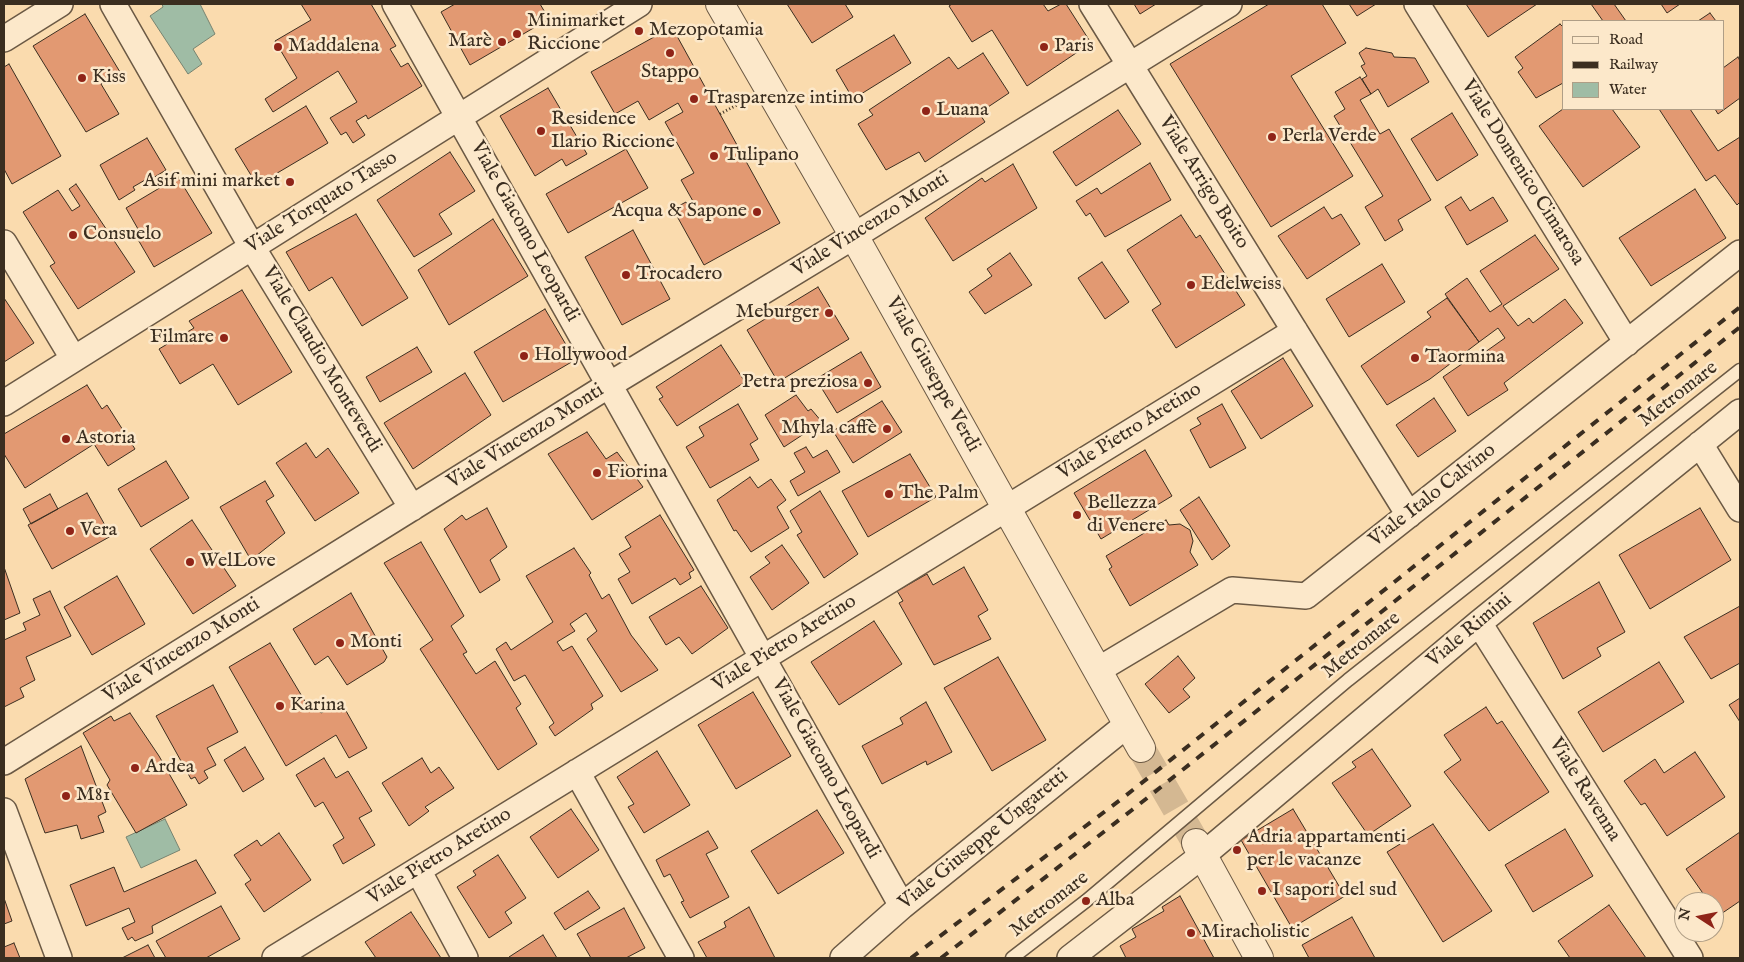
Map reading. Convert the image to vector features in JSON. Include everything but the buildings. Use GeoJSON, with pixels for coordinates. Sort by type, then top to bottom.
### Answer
{"type":"FeatureCollection","features":[{"type":"Feature","properties":{"kind":"street"},"geometry":{"type":"LineString","coordinates":[[4,39],[60,4]]}},
{"type":"Feature","properties":{"kind":"street","name":"Viale Claudio Monteverdi"},"geometry":{"type":"LineString","coordinates":[[113,4],[252,247],[412,508]]}},
{"type":"Feature","properties":{"kind":"street","name":"Viale Giacomo Leopardi"},"geometry":{"type":"LineString","coordinates":[[395,4],[902,906]]}},
{"type":"Feature","properties":{"kind":"street","name":"Viale Torquato Tasso"},"geometry":{"type":"LineString","coordinates":[[4,403],[639,4]]}},
{"type":"Feature","properties":{"kind":"street","name":"Viale Giuseppe Verdi"},"geometry":{"type":"LineString","coordinates":[[720,4],[854,236],[1141,748]]}},
{"type":"Feature","properties":{"kind":"street","name":"Viale Arrigo Boito"},"geometry":{"type":"LineString","coordinates":[[1092,4],[1409,515]]}},
{"type":"Feature","properties":{"kind":"street","name":"Viale Vincenzo Monti"},"geometry":{"type":"LineString","coordinates":[[4,762],[609,385],[1229,4]]}},
{"type":"Feature","properties":{"kind":"street","name":"Viale Domenico Cimarosa"},"geometry":{"type":"LineString","coordinates":[[1417,4],[1627,342]]}},
{"type":"Feature","properties":{"kind":"street"},"geometry":{"type":"LineString","coordinates":[[4,243],[73,358]]}},
{"type":"Feature","properties":{"kind":"street","name":"Viale Italo Calvino"},"geometry":{"type":"LineString","coordinates":[[1098,670],[1232,590],[1306,596],[1740,253]]}},
{"type":"Feature","properties":{"kind":"street","name":"Viale Pietro Aretino"},"geometry":{"type":"LineString","coordinates":[[275,958],[1295,331]]}},
{"type":"Feature","properties":{"kind":"street","name":"Viale Rimini"},"geometry":{"type":"LineString","coordinates":[[1070,958],[1200,849],[1740,412]]}},
{"type":"Feature","properties":{"kind":"street"},"geometry":{"type":"LineString","coordinates":[[1700,444],[1740,510]]}},
{"type":"Feature","properties":{"kind":"street","name":"Viale Ravenna"},"geometry":{"type":"LineString","coordinates":[[1479,623],[1690,958]]}},
{"type":"Feature","properties":{"kind":"street","name":"Viale Giuseppe Ungaretti"},"geometry":{"type":"LineString","coordinates":[[843,958],[902,906],[1128,724]]}},
{"type":"Feature","properties":{"kind":"street"},"geometry":{"type":"LineString","coordinates":[[577,772],[681,958]]}},
{"type":"Feature","properties":{"kind":"street"},"geometry":{"type":"LineString","coordinates":[[4,811],[59,958]]}},
{"type":"Feature","properties":{"kind":"street"},"geometry":{"type":"LineString","coordinates":[[1200,849],[1259,958]]}},
{"type":"Feature","properties":{"kind":"street"},"geometry":{"type":"LineString","coordinates":[[418,870],[465,958]]}},
{"type":"Feature","properties":{"kind":"lane","name":"Metromare"},"geometry":{"type":"LineString","coordinates":[[1012,958],[1086,901],[1348,680],[1740,370]]}},
{"type":"Feature","properties":{"kind":"water"},"geometry":{"type":"Polygon","coordinates":[[[162,4],[200,4],[215,34],[193,49],[202,64],[188,74],[150,16],[163,7],[162,4]]]}},
{"type":"Feature","properties":{"kind":"water"},"geometry":{"type":"Polygon","coordinates":[[[165,819],[180,850],[141,868],[126,837],[165,819]]]}},
{"type":"Feature","properties":{"kind":"tunnel"},"geometry":{"type":"LineString","coordinates":[[1141,748],[1196,843]]}},
{"type":"Feature","properties":{"kind":"railway"},"geometry":{"type":"LineString","coordinates":[[911,958],[1124,797],[1740,307]]}},
{"type":"Feature","properties":{"kind":"railway"},"geometry":{"type":"LineString","coordinates":[[941,958],[1132,810],[1740,327]]}},
{"type":"Feature","properties":{"kind":"place","name":"Mezopotamia"},"geometry":{"type":"Point","coordinates":[639,31]}},
{"type":"Feature","properties":{"kind":"place","name":"Minimarket Riccione"},"geometry":{"type":"Point","coordinates":[517,34]}},
{"type":"Feature","properties":{"kind":"place","name":"Marè"},"geometry":{"type":"Point","coordinates":[502,42]}},
{"type":"Feature","properties":{"kind":"place","name":"Maddalena"},"geometry":{"type":"Point","coordinates":[278,47]}},
{"type":"Feature","properties":{"kind":"place","name":"Paris"},"geometry":{"type":"Point","coordinates":[1044,47]}},
{"type":"Feature","properties":{"kind":"place","name":"Stappo"},"geometry":{"type":"Point","coordinates":[670,53]}},
{"type":"Feature","properties":{"kind":"place","name":"Kiss"},"geometry":{"type":"Point","coordinates":[82,78]}},
{"type":"Feature","properties":{"kind":"place","name":"Trasparenze intimo"},"geometry":{"type":"Point","coordinates":[694,99]}},
{"type":"Feature","properties":{"kind":"place","name":"Luana"},"geometry":{"type":"Point","coordinates":[926,111]}},
{"type":"Feature","properties":{"kind":"place","name":"Residence Ilario Riccione"},"geometry":{"type":"Point","coordinates":[541,131]}},
{"type":"Feature","properties":{"kind":"place","name":"Perla Verde"},"geometry":{"type":"Point","coordinates":[1272,137]}},
{"type":"Feature","properties":{"kind":"place","name":"Tulipano"},"geometry":{"type":"Point","coordinates":[714,156]}},
{"type":"Feature","properties":{"kind":"place","name":"Asif mini market"},"geometry":{"type":"Point","coordinates":[290,182]}},
{"type":"Feature","properties":{"kind":"place","name":"Acqua & Sapone"},"geometry":{"type":"Point","coordinates":[757,212]}},
{"type":"Feature","properties":{"kind":"place","name":"Consuelo"},"geometry":{"type":"Point","coordinates":[73,235]}},
{"type":"Feature","properties":{"kind":"place","name":"Trocadero"},"geometry":{"type":"Point","coordinates":[626,275]}},
{"type":"Feature","properties":{"kind":"place","name":"Edelweiss"},"geometry":{"type":"Point","coordinates":[1191,285]}},
{"type":"Feature","properties":{"kind":"place","name":"Meburger"},"geometry":{"type":"Point","coordinates":[829,313]}},
{"type":"Feature","properties":{"kind":"place","name":"Filmare"},"geometry":{"type":"Point","coordinates":[224,338]}},
{"type":"Feature","properties":{"kind":"place","name":"Hollywood"},"geometry":{"type":"Point","coordinates":[524,356]}},
{"type":"Feature","properties":{"kind":"place","name":"Taormina"},"geometry":{"type":"Point","coordinates":[1415,358]}},
{"type":"Feature","properties":{"kind":"place","name":"Petra preziosa"},"geometry":{"type":"Point","coordinates":[868,383]}},
{"type":"Feature","properties":{"kind":"place","name":"Mhyla caffè"},"geometry":{"type":"Point","coordinates":[887,429]}},
{"type":"Feature","properties":{"kind":"place","name":"Astoria"},"geometry":{"type":"Point","coordinates":[66,439]}},
{"type":"Feature","properties":{"kind":"place","name":"Fiorina"},"geometry":{"type":"Point","coordinates":[597,473]}},
{"type":"Feature","properties":{"kind":"place","name":"The Palm"},"geometry":{"type":"Point","coordinates":[889,494]}},
{"type":"Feature","properties":{"kind":"place","name":"Bellezza di Venere"},"geometry":{"type":"Point","coordinates":[1077,515]}},
{"type":"Feature","properties":{"kind":"place","name":"Vera"},"geometry":{"type":"Point","coordinates":[70,531]}},
{"type":"Feature","properties":{"kind":"place","name":"WelLove"},"geometry":{"type":"Point","coordinates":[190,562]}},
{"type":"Feature","properties":{"kind":"place","name":"Monti"},"geometry":{"type":"Point","coordinates":[340,643]}},
{"type":"Feature","properties":{"kind":"place","name":"Karina"},"geometry":{"type":"Point","coordinates":[280,706]}},
{"type":"Feature","properties":{"kind":"place","name":"Ardea"},"geometry":{"type":"Point","coordinates":[135,768]}},
{"type":"Feature","properties":{"kind":"place","name":"M81"},"geometry":{"type":"Point","coordinates":[66,796]}},
{"type":"Feature","properties":{"kind":"place","name":"Adria appartamenti per le vacanze"},"geometry":{"type":"Point","coordinates":[1237,850]}},
{"type":"Feature","properties":{"kind":"place","name":"I sapori del sud"},"geometry":{"type":"Point","coordinates":[1262,891]}},
{"type":"Feature","properties":{"kind":"place","name":"Alba"},"geometry":{"type":"Point","coordinates":[1086,901]}},
{"type":"Feature","properties":{"kind":"place","name":"Miracholistic"},"geometry":{"type":"Point","coordinates":[1191,933]}}]}
